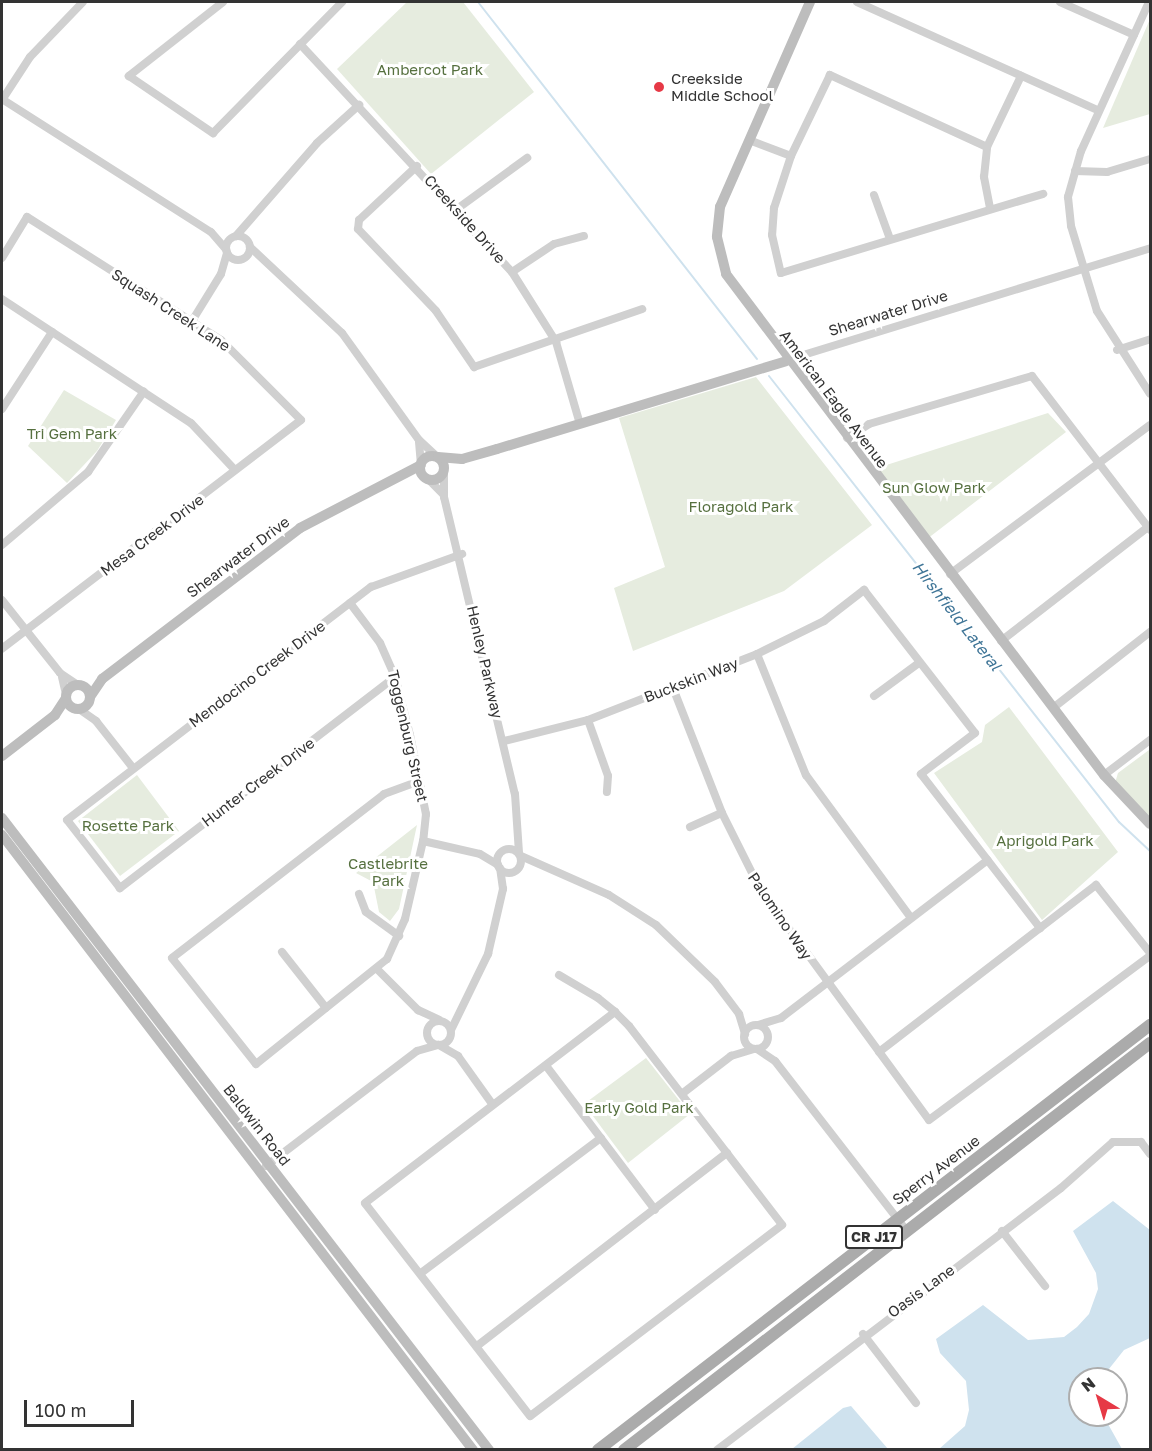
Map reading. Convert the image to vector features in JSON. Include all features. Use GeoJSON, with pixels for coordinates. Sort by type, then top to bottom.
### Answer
{"type":"FeatureCollection","features":[{"type":"Feature","properties":{"kind":"main road","name":"Sperry Avenue"},"geometry":{"type":"LineString","coordinates":[[598,1449],[1150,1025]]}},
{"type":"Feature","properties":{"kind":"main road","name":"Sperry Avenue"},"geometry":{"type":"LineString","coordinates":[[624,1449],[1150,1043]]}},
{"type":"Feature","properties":{"kind":"street"},"geometry":{"type":"LineString","coordinates":[[83,2],[30,57],[2,99],[211,232],[226,251],[241,259],[264,265]]}},
{"type":"Feature","properties":{"kind":"street"},"geometry":{"type":"LineString","coordinates":[[223,2],[129,76],[213,133],[342,2]]}},
{"type":"Feature","properties":{"kind":"street","name":"American Eagle Avenue"},"geometry":{"type":"LineString","coordinates":[[810,2],[720,207],[718,247],[730,282],[845,439],[1104,775],[1150,824]]}},
{"type":"Feature","properties":{"kind":"street"},"geometry":{"type":"LineString","coordinates":[[857,2],[1099,111]]}},
{"type":"Feature","properties":{"kind":"street"},"geometry":{"type":"LineString","coordinates":[[1060,2],[1134,35]]}},
{"type":"Feature","properties":{"kind":"street"},"geometry":{"type":"LineString","coordinates":[[1149,2],[1099,111],[1075,171],[1068,211],[1083,269],[1117,350],[1150,394]]}},
{"type":"Feature","properties":{"kind":"street","name":"Creekside Drive"},"geometry":{"type":"LineString","coordinates":[[300,44],[458,209],[513,272],[556,342],[580,424]]}},
{"type":"Feature","properties":{"kind":"street"},"geometry":{"type":"LineString","coordinates":[[987,147],[830,75],[791,156],[773,222],[782,273],[990,208],[1043,194]]}},
{"type":"Feature","properties":{"kind":"street"},"geometry":{"type":"LineString","coordinates":[[990,208],[984,177],[987,147],[1021,76]]}},
{"type":"Feature","properties":{"kind":"street"},"geometry":{"type":"LineString","coordinates":[[192,321],[221,274],[226,251],[234,237],[255,220],[287,175],[359,105]]}},
{"type":"Feature","properties":{"kind":"street"},"geometry":{"type":"LineString","coordinates":[[748,140],[791,156]]}},
{"type":"Feature","properties":{"kind":"street"},"geometry":{"type":"LineString","coordinates":[[458,209],[526,158]]}},
{"type":"Feature","properties":{"kind":"street"},"geometry":{"type":"LineString","coordinates":[[1075,171],[1107,172],[1150,159]]}},
{"type":"Feature","properties":{"kind":"street"},"geometry":{"type":"LineString","coordinates":[[417,166],[357,226],[436,311],[474,367],[556,342],[642,309]]}},
{"type":"Feature","properties":{"kind":"street"},"geometry":{"type":"LineString","coordinates":[[874,195],[890,240]]}},
{"type":"Feature","properties":{"kind":"street","name":"Squash Creek Lane"},"geometry":{"type":"LineString","coordinates":[[2,258],[27,217],[192,321],[250,364],[301,420]]}},
{"type":"Feature","properties":{"kind":"street"},"geometry":{"type":"LineString","coordinates":[[221,274],[241,259],[249,245],[255,220]]}},
{"type":"Feature","properties":{"kind":"street"},"geometry":{"type":"LineString","coordinates":[[211,232],[234,237],[249,245],[264,265],[342,333],[419,440],[438,457],[444,472]]}},
{"type":"Feature","properties":{"kind":"street"},"geometry":{"type":"LineString","coordinates":[[513,272],[554,244],[584,236]]}},
{"type":"Feature","properties":{"kind":"street","name":"Shearwater Drive"},"geometry":{"type":"LineString","coordinates":[[403,477],[428,479],[444,472],[462,459],[1150,248]]}},
{"type":"Feature","properties":{"kind":"street"},"geometry":{"type":"LineString","coordinates":[[2,299],[191,423],[236,470]]}},
{"type":"Feature","properties":{"kind":"street"},"geometry":{"type":"LineString","coordinates":[[2,409],[52,332]]}},
{"type":"Feature","properties":{"kind":"street"},"geometry":{"type":"LineString","coordinates":[[1117,350],[1150,339]]}},
{"type":"Feature","properties":{"kind":"street"},"geometry":{"type":"LineString","coordinates":[[845,439],[868,424],[1032,376],[1149,529],[1001,641]]}},
{"type":"Feature","properties":{"kind":"street"},"geometry":{"type":"LineString","coordinates":[[2,545],[88,472],[144,391]]}},
{"type":"Feature","properties":{"kind":"street","name":"Mesa Creek Drive"},"geometry":{"type":"LineString","coordinates":[[2,649],[301,420]]}},
{"type":"Feature","properties":{"kind":"street"},"geometry":{"type":"LineString","coordinates":[[950,574],[1150,425]]}},
{"type":"Feature","properties":{"kind":"street"},"geometry":{"type":"LineString","coordinates":[[419,440],[421,464],[428,479]]}},
{"type":"Feature","properties":{"kind":"street","name":"Shearwater Drive"},"geometry":{"type":"LineString","coordinates":[[77,709],[90,699],[102,680],[314,518],[403,477],[421,464],[438,457],[462,459]]}},
{"type":"Feature","properties":{"kind":"street","name":"Henley Parkway"},"geometry":{"type":"LineString","coordinates":[[444,472],[444,497],[462,554],[504,741],[520,855]]}},
{"type":"Feature","properties":{"kind":"street","name":"Henley Parkway"},"geometry":{"type":"LineString","coordinates":[[428,479],[444,497]]}},
{"type":"Feature","properties":{"kind":"street","name":"Mendocino Creek Drive"},"geometry":{"type":"LineString","coordinates":[[67,820],[350,603],[391,577],[462,554]]}},
{"type":"Feature","properties":{"kind":"street","name":"Buckskin Way"},"geometry":{"type":"LineString","coordinates":[[504,741],[588,720],[757,654],[824,621],[864,590],[919,663]]}},
{"type":"Feature","properties":{"kind":"street"},"geometry":{"type":"LineString","coordinates":[[2,600],[60,673],[80,686],[90,699],[96,721]]}},
{"type":"Feature","properties":{"kind":"street","name":"Toggenburg Street"},"geometry":{"type":"LineString","coordinates":[[350,603],[380,643],[395,677],[419,781],[426,813],[423,841],[399,936],[378,970],[256,1064],[172,958],[384,794],[419,781]]}},
{"type":"Feature","properties":{"kind":"street"},"geometry":{"type":"LineString","coordinates":[[1053,708],[1150,632]]}},
{"type":"Feature","properties":{"kind":"street"},"geometry":{"type":"LineString","coordinates":[[757,654],[806,775],[911,918]]}},
{"type":"Feature","properties":{"kind":"street"},"geometry":{"type":"LineString","coordinates":[[874,696],[919,663],[975,733],[921,774],[1040,928]]}},
{"type":"Feature","properties":{"kind":"street"},"geometry":{"type":"LineString","coordinates":[[60,673],[66,696],[77,709],[96,721],[133,768]]}},
{"type":"Feature","properties":{"kind":"street","name":"Hunter Creek Drive"},"geometry":{"type":"LineString","coordinates":[[67,820],[120,888],[395,677]]}},
{"type":"Feature","properties":{"kind":"street","name":"Shearwater Drive"},"geometry":{"type":"LineString","coordinates":[[80,686],[102,680]]}},
{"type":"Feature","properties":{"kind":"street"},"geometry":{"type":"LineString","coordinates":[[2,756],[55,715],[66,696],[80,686]]}},
{"type":"Feature","properties":{"kind":"street","name":"Palomino Way"},"geometry":{"type":"LineString","coordinates":[[673,688],[722,813],[760,889],[929,1120],[1150,954]]}},
{"type":"Feature","properties":{"kind":"street"},"geometry":{"type":"LineString","coordinates":[[55,715],[77,709]]}},
{"type":"Feature","properties":{"kind":"street"},"geometry":{"type":"LineString","coordinates":[[588,720],[608,776],[607,792]]}},
{"type":"Feature","properties":{"kind":"street"},"geometry":{"type":"LineString","coordinates":[[1104,775],[1150,740]]}},
{"type":"Feature","properties":{"kind":"street"},"geometry":{"type":"LineString","coordinates":[[690,827],[722,813]]}},
{"type":"Feature","properties":{"kind":"street","name":"Baldwin Road"},"geometry":{"type":"LineString","coordinates":[[2,818],[264,1167],[303,1227],[473,1449]]}},
{"type":"Feature","properties":{"kind":"street"},"geometry":{"type":"LineString","coordinates":[[503,889],[499,867],[502,851],[516,830]]}},
{"type":"Feature","properties":{"kind":"street","name":"Baldwin Road"},"geometry":{"type":"LineString","coordinates":[[2,835],[264,1167],[346,1264],[489,1449]]}},
{"type":"Feature","properties":{"kind":"street"},"geometry":{"type":"LineString","coordinates":[[423,841],[480,854],[502,851],[520,855],[540,868],[602,892],[656,925],[698,963],[739,1014],[757,1025],[768,1038],[775,1061]]}},
{"type":"Feature","properties":{"kind":"street"},"geometry":{"type":"LineString","coordinates":[[480,854],[499,867],[517,870],[540,868]]}},
{"type":"Feature","properties":{"kind":"street"},"geometry":{"type":"LineString","coordinates":[[264,1167],[417,1051],[438,1045],[451,1032],[458,1011],[484,964],[503,889],[517,870],[520,855]]}},
{"type":"Feature","properties":{"kind":"street"},"geometry":{"type":"LineString","coordinates":[[731,1056],[756,1049],[768,1038],[781,1018],[988,860]]}},
{"type":"Feature","properties":{"kind":"street"},"geometry":{"type":"LineString","coordinates":[[879,1052],[1096,885],[1150,954]]}},
{"type":"Feature","properties":{"kind":"street"},"geometry":{"type":"LineString","coordinates":[[359,894],[366,912],[399,936]]}},
{"type":"Feature","properties":{"kind":"street"},"geometry":{"type":"LineString","coordinates":[[282,952],[326,1008]]}},
{"type":"Feature","properties":{"kind":"street"},"geometry":{"type":"LineString","coordinates":[[378,970],[418,1010],[440,1020],[451,1032],[458,1056],[494,1104]]}},
{"type":"Feature","properties":{"kind":"street"},"geometry":{"type":"LineString","coordinates":[[559,975],[615,1012],[683,1093],[782,1225],[530,1416],[365,1203],[615,1012]]}},
{"type":"Feature","properties":{"kind":"street"},"geometry":{"type":"LineString","coordinates":[[418,1010],[427,1031],[438,1045],[458,1056]]}},
{"type":"Feature","properties":{"kind":"street"},"geometry":{"type":"LineString","coordinates":[[417,1051],[427,1031],[440,1020],[458,1011]]}},
{"type":"Feature","properties":{"kind":"street"},"geometry":{"type":"LineString","coordinates":[[739,1014],[745,1035],[756,1049],[775,1061],[906,1230]]}},
{"type":"Feature","properties":{"kind":"street"},"geometry":{"type":"LineString","coordinates":[[683,1093],[731,1056],[745,1035],[757,1025],[781,1018]]}},
{"type":"Feature","properties":{"kind":"street"},"geometry":{"type":"LineString","coordinates":[[547,1066],[655,1210]]}},
{"type":"Feature","properties":{"kind":"street"},"geometry":{"type":"LineString","coordinates":[[421,1273],[601,1138]]}},
{"type":"Feature","properties":{"kind":"street","name":"Oasis Lane"},"geometry":{"type":"LineString","coordinates":[[717,1449],[863,1334],[1002,1231],[1113,1142],[1128,1139],[1141,1142],[1150,1154]]}},
{"type":"Feature","properties":{"kind":"street"},"geometry":{"type":"LineString","coordinates":[[477,1346],[727,1153]]}},
{"type":"Feature","properties":{"kind":"street"},"geometry":{"type":"LineString","coordinates":[[303,1227],[311,1228],[346,1264]]}},
{"type":"Feature","properties":{"kind":"street"},"geometry":{"type":"LineString","coordinates":[[1002,1231],[1045,1286]]}},
{"type":"Feature","properties":{"kind":"street"},"geometry":{"type":"LineString","coordinates":[[863,1334],[916,1403]]}},
{"type":"Feature","properties":{"kind":"green space","name":"Ambercot Park"},"geometry":{"type":"Polygon","coordinates":[[[407,2],[463,2],[534,92],[431,174],[337,69],[407,2]]]}},
{"type":"Feature","properties":{"kind":"green space"},"geometry":{"type":"Polygon","coordinates":[[[1150,19],[1150,114],[1103,128],[1150,19]]]}},
{"type":"Feature","properties":{"kind":"green space","name":"Floragold Park"},"geometry":{"type":"Polygon","coordinates":[[[756,377],[872,525],[784,591],[633,651],[614,588],[665,567],[619,418],[756,377]]]}},
{"type":"Feature","properties":{"kind":"green space","name":"Tri Gem Park"},"geometry":{"type":"Polygon","coordinates":[[[64,390],[116,420],[97,451],[67,483],[28,446],[64,390]]]}},
{"type":"Feature","properties":{"kind":"green space","name":"Sun Glow Park"},"geometry":{"type":"Polygon","coordinates":[[[1048,413],[1066,432],[927,539],[874,469],[1048,413]]]}},
{"type":"Feature","properties":{"kind":"green space","name":"Aprigold Park"},"geometry":{"type":"Polygon","coordinates":[[[1009,707],[1118,852],[1042,920],[934,773],[982,742],[985,725],[1009,707]]]}},
{"type":"Feature","properties":{"kind":"green space"},"geometry":{"type":"Polygon","coordinates":[[[1149,750],[1150,819],[1115,783],[1118,773],[1149,750]]]}},
{"type":"Feature","properties":{"kind":"green space","name":"Rosette Park"},"geometry":{"type":"Polygon","coordinates":[[[137,775],[179,831],[120,876],[78,821],[137,775]]]}},
{"type":"Feature","properties":{"kind":"green space","name":"Castlebrite Park"},"geometry":{"type":"Polygon","coordinates":[[[417,825],[399,909],[390,921],[379,912],[373,882],[356,873],[417,825]]]}},
{"type":"Feature","properties":{"kind":"green space","name":"Early Gold Park"},"geometry":{"type":"Polygon","coordinates":[[[646,1058],[690,1114],[628,1163],[584,1104],[646,1058]]]}},
{"type":"Feature","properties":{"kind":"water"},"geometry":{"type":"Polygon","coordinates":[[[1113,1201],[1150,1230],[1150,1338],[1124,1350],[1111,1367],[1068,1367],[1068,1427],[1110,1427],[1122,1449],[939,1449],[965,1426],[969,1410],[966,1381],[940,1353],[936,1339],[983,1305],[1028,1340],[1064,1337],[1077,1327],[1089,1314],[1098,1289],[1096,1273],[1073,1231],[1113,1201]]]}},
{"type":"Feature","properties":{"kind":"water"},"geometry":{"type":"Polygon","coordinates":[[[851,1406],[888,1449],[792,1449],[843,1408],[851,1406]]]}},
{"type":"Feature","properties":{"kind":"waterway"},"geometry":{"type":"LineString","coordinates":[[478,2],[757,359]]}},
{"type":"Feature","properties":{"kind":"waterway","name":"Hirshfield Lateral"},"geometry":{"type":"LineString","coordinates":[[769,376],[1119,822],[1150,851]]}},
{"type":"Feature","properties":{"kind":"place","name":"Creekside Middle School"},"geometry":{"type":"Point","coordinates":[659,87]}}]}
